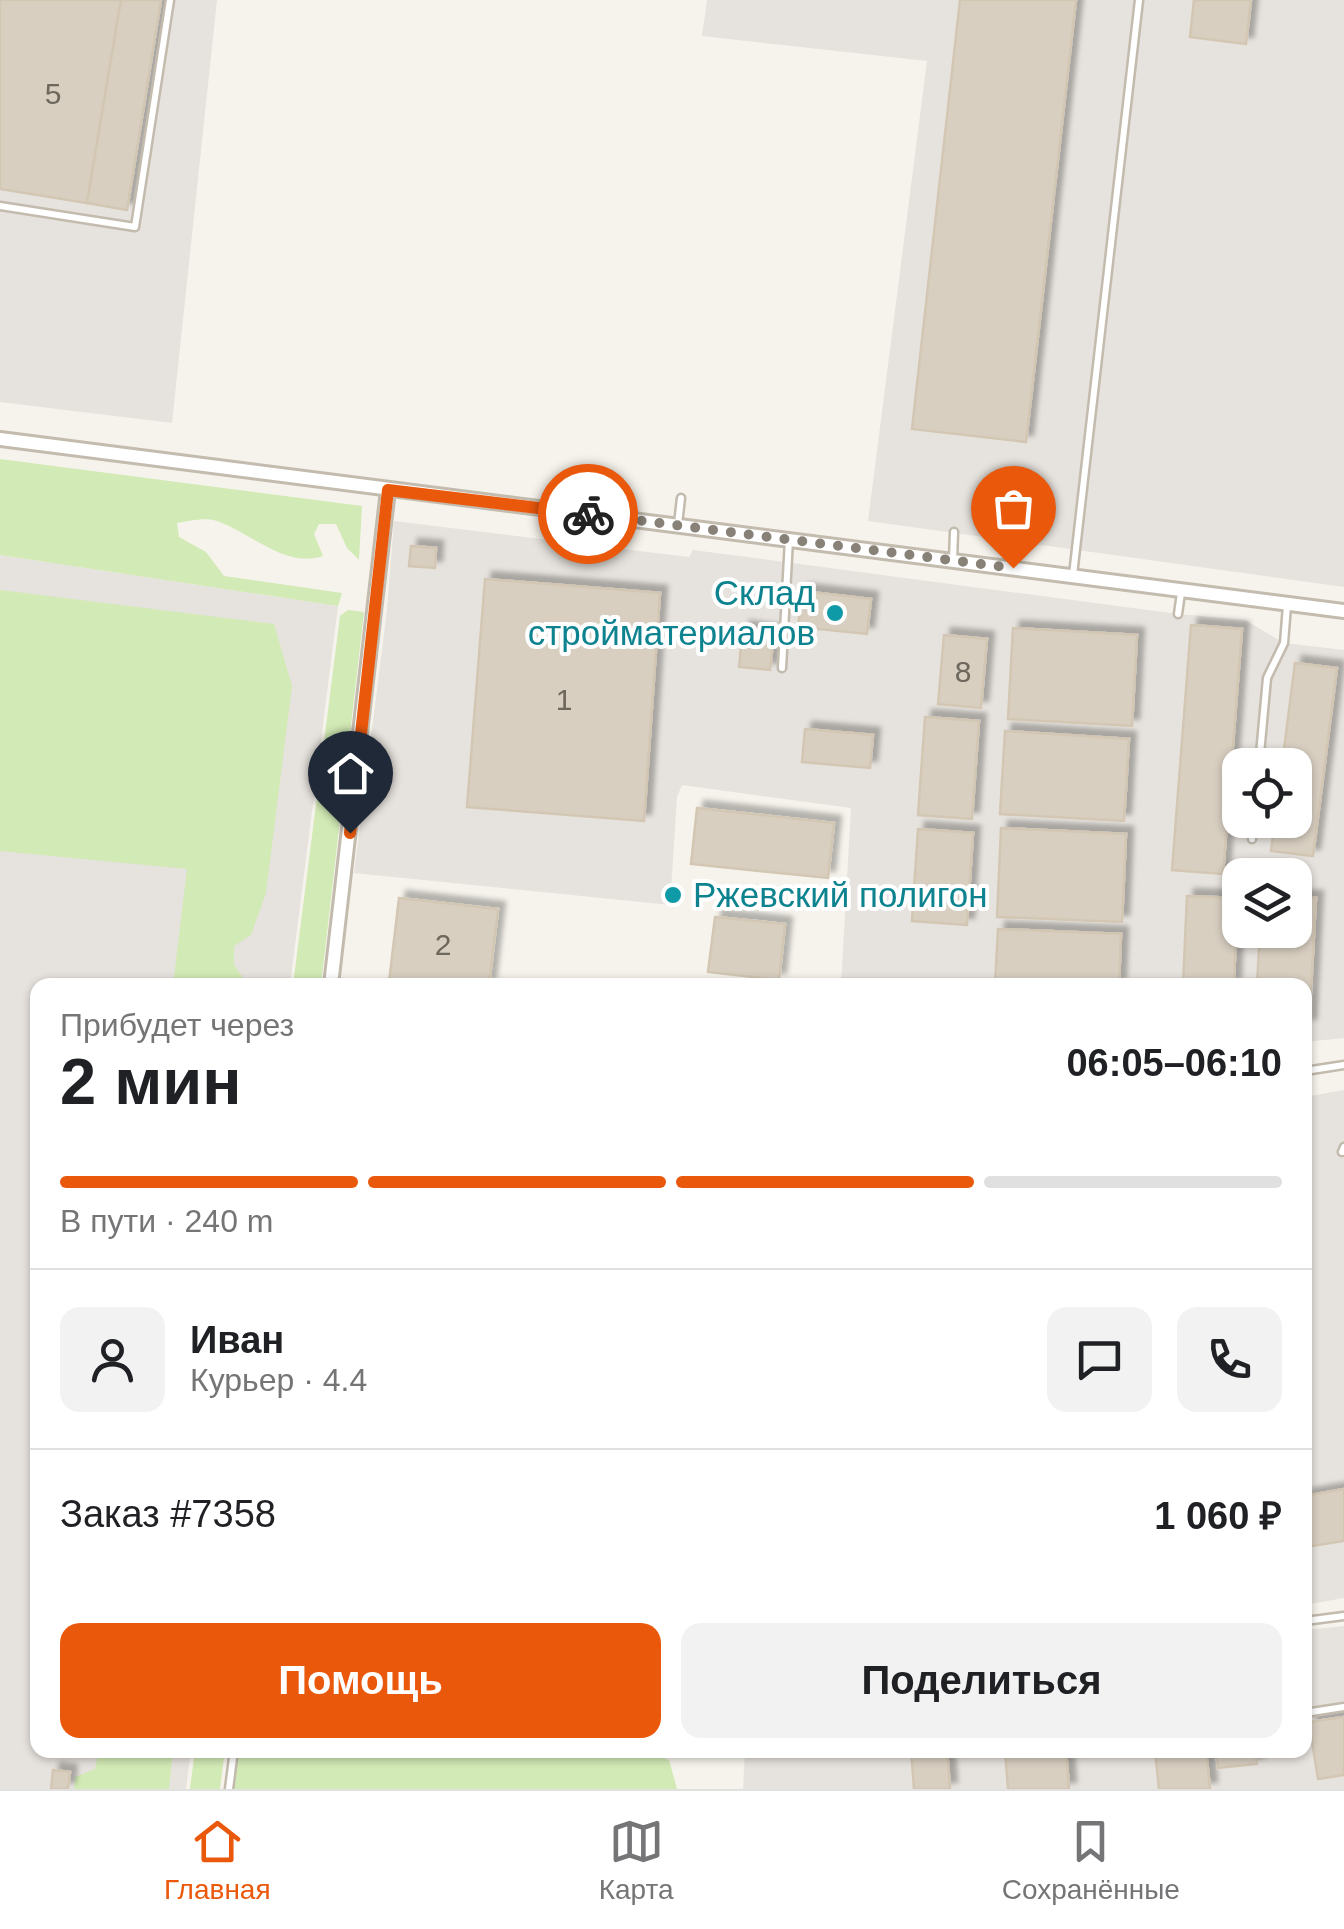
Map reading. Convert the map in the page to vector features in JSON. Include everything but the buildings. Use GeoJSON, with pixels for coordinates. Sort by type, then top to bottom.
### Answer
{"type":"FeatureCollection","features":[{"type":"Feature","properties":{"kind":"street"},"geometry":{"type":"LineString","coordinates":[[0,439],[789,538],[1288,606],[1344,610]]}},
{"type":"Feature","properties":{"kind":"street"},"geometry":{"type":"LineString","coordinates":[[333,978],[340,946],[388,490]]}},
{"type":"Feature","properties":{"kind":"lane"},"geometry":{"type":"LineString","coordinates":[[0,206],[135,227],[170,0]]}},
{"type":"Feature","properties":{"kind":"lane"},"geometry":{"type":"LineString","coordinates":[[1073,576],[1139,0]]}},
{"type":"Feature","properties":{"kind":"lane"},"geometry":{"type":"LineString","coordinates":[[678,525],[681,498]]}},
{"type":"Feature","properties":{"kind":"lane"},"geometry":{"type":"LineString","coordinates":[[952,560],[954,532]]}},
{"type":"Feature","properties":{"kind":"lane"},"geometry":{"type":"LineString","coordinates":[[782,668],[789,538]]}},
{"type":"Feature","properties":{"kind":"lane"},"geometry":{"type":"LineString","coordinates":[[1178,614],[1181,591]]}},
{"type":"Feature","properties":{"kind":"lane"},"geometry":{"type":"LineString","coordinates":[[1260,748],[1267,678],[1284,643],[1288,606]]}},
{"type":"Feature","properties":{"kind":"lane"},"geometry":{"type":"LineString","coordinates":[[1312,1069],[1344,1064]]}},
{"type":"Feature","properties":{"kind":"lane"},"geometry":{"type":"LineString","coordinates":[[1312,1620],[1344,1616]]}},
{"type":"Feature","properties":{"kind":"lane"},"geometry":{"type":"LineString","coordinates":[[1312,1712],[1344,1707]]}},
{"type":"Feature","properties":{"kind":"lane"},"geometry":{"type":"LineString","coordinates":[[229,1789],[233,1758]]}},
{"type":"Feature","properties":{"kind":"shaded area"},"geometry":{"type":"Polygon","coordinates":[[[0,0],[217,0],[172,423],[0,402],[0,0]]]}},
{"type":"Feature","properties":{"kind":"shaded area"},"geometry":{"type":"Polygon","coordinates":[[[707,0],[1344,0],[1344,587],[868,521],[927,61],[702,36],[707,0]]]}},
{"type":"Feature","properties":{"kind":"shaded area"},"geometry":{"type":"Polygon","coordinates":[[[394,521],[689,557],[693,550],[1245,620],[1284,643],[1344,650],[1344,1038],[1312,1041],[1312,978],[841,978],[851,808],[682,785],[677,797],[670,905],[354,873],[387,610],[394,521]]]}},
{"type":"Feature","properties":{"kind":"shaded area"},"geometry":{"type":"Polygon","coordinates":[[[0,555],[338,606],[291,978],[30,978],[30,1758],[190,1758],[186,1789],[0,1789],[0,555]]]}},
{"type":"Feature","properties":{"kind":"shaded area"},"geometry":{"type":"Polygon","coordinates":[[[1344,1090],[1344,1598],[1312,1604],[1312,1096],[1344,1090]]]}},
{"type":"Feature","properties":{"kind":"shaded area"},"geometry":{"type":"Polygon","coordinates":[[[1344,1626],[1344,1789],[743,1789],[745,1758],[1312,1758],[1312,1629],[1344,1626]]]}},
{"type":"Feature","properties":{"kind":"green space"},"geometry":{"type":"Polygon","coordinates":[[[0,459],[362,506],[359,560],[347,548],[336,524],[319,524],[314,534],[323,556],[309,559],[282,554],[217,521],[177,523],[179,537],[206,552],[224,576],[342,593],[338,606],[0,555],[0,459]]]}},
{"type":"Feature","properties":{"kind":"green space"},"geometry":{"type":"Polygon","coordinates":[[[0,590],[274,624],[292,686],[266,893],[251,935],[234,946],[234,965],[243,978],[174,978],[187,869],[0,851],[0,590]]]}},
{"type":"Feature","properties":{"kind":"green space"},"geometry":{"type":"Polygon","coordinates":[[[348,610],[364,612],[322,978],[294,978],[340,616],[348,610]]]}},
{"type":"Feature","properties":{"kind":"green space"},"geometry":{"type":"Polygon","coordinates":[[[97,1758],[172,1758],[169,1789],[74,1789],[75,1777],[95,1769],[97,1758]]]}},
{"type":"Feature","properties":{"kind":"green space"},"geometry":{"type":"Polygon","coordinates":[[[194,1758],[224,1758],[220,1789],[190,1789],[194,1758]]]}},
{"type":"Feature","properties":{"kind":"green space"},"geometry":{"type":"Polygon","coordinates":[[[236,1758],[664,1758],[669,1760],[677,1789],[233,1789],[236,1758]]]}},
{"type":"Feature","properties":{"kind":"way so far"},"geometry":{"type":"LineString","coordinates":[[588,514],[1013,568]]}},
{"type":"Feature","properties":{"kind":"place","name":"Склад стройматериалов"},"geometry":{"type":"Point","coordinates":[835,613]}},
{"type":"Feature","properties":{"kind":"place","name":"Ржевский полигон"},"geometry":{"type":"Point","coordinates":[673,895]}},
{"type":"Feature","properties":{"kind":"route"},"geometry":{"type":"LineString","coordinates":[[350,833],[388,490],[588,514]]}}]}
